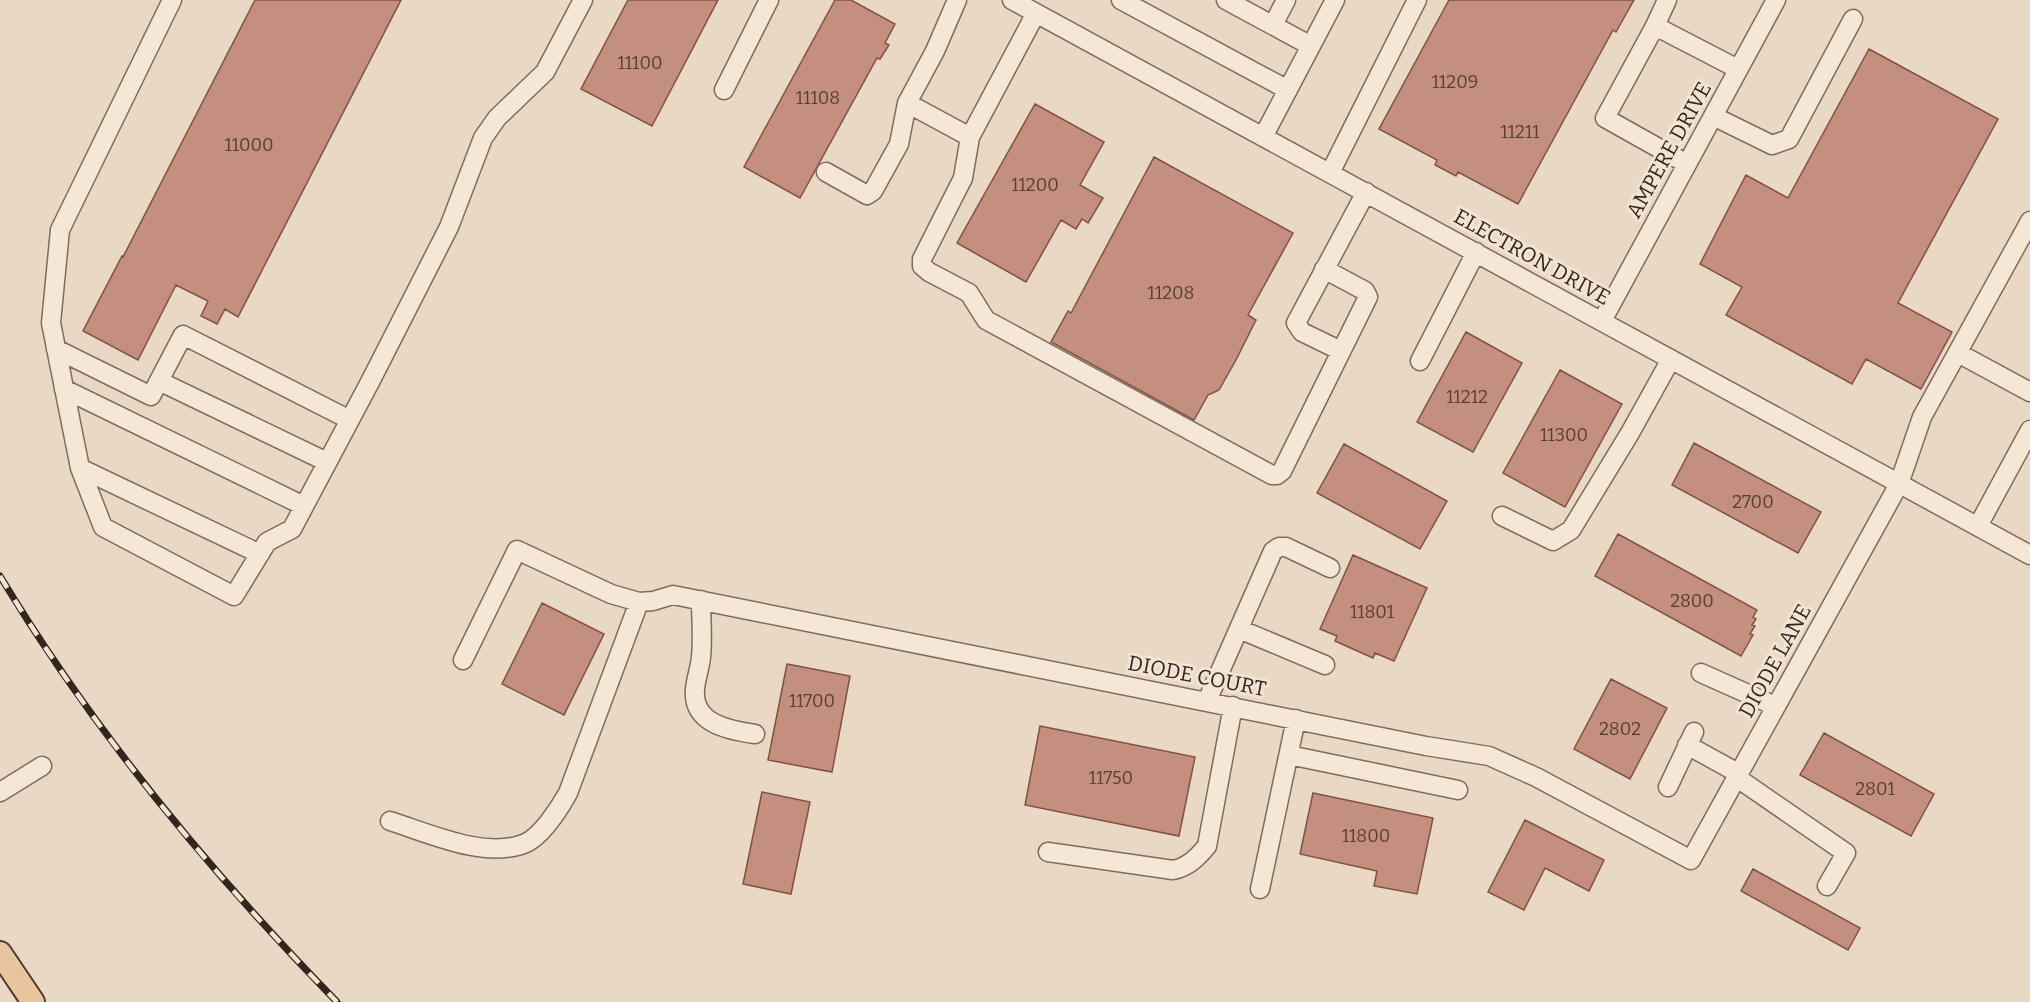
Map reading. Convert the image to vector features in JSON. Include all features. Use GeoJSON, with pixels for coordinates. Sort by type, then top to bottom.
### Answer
{"type":"FeatureCollection","features":[{"type":"Feature","properties":{"kind":"main road"},"geometry":{"type":"LineString","coordinates":[[0,953],[33,1002]]}},
{"type":"Feature","properties":{"kind":"street"},"geometry":{"type":"LineString","coordinates":[[172,0],[60,230],[51,323],[80,468],[103,527],[234,596],[267,542],[292,529],[449,227],[483,138],[497,118],[545,72],[583,0]]}},
{"type":"Feature","properties":{"kind":"street"},"geometry":{"type":"LineString","coordinates":[[724,90],[769,0]]}},
{"type":"Feature","properties":{"kind":"street"},"geometry":{"type":"LineString","coordinates":[[826,172],[867,195],[873,191],[899,144],[907,103],[935,51],[957,0]]}},
{"type":"Feature","properties":{"kind":"street","name":"ELECTRON DRIVE"},"geometry":{"type":"LineString","coordinates":[[1012,0],[2029,553]]}},
{"type":"Feature","properties":{"kind":"street"},"geometry":{"type":"LineString","coordinates":[[1121,0],[1288,90]]}},
{"type":"Feature","properties":{"kind":"street"},"geometry":{"type":"LineString","coordinates":[[1226,0],[1311,46]]}},
{"type":"Feature","properties":{"kind":"street"},"geometry":{"type":"LineString","coordinates":[[1273,25],[1286,0]]}},
{"type":"Feature","properties":{"kind":"street"},"geometry":{"type":"LineString","coordinates":[[1263,136],[1335,0]]}},
{"type":"Feature","properties":{"kind":"street"},"geometry":{"type":"LineString","coordinates":[[1330,173],[1417,0]]}},
{"type":"Feature","properties":{"kind":"street"},"geometry":{"type":"LineString","coordinates":[[1667,0],[1605,118],[1687,164]]}},
{"type":"Feature","properties":{"kind":"street","name":"AMPERE DRIVE"},"geometry":{"type":"LineString","coordinates":[[1602,321],[1776,0]]}},
{"type":"Feature","properties":{"kind":"street"},"geometry":{"type":"LineString","coordinates":[[1036,13],[970,137],[963,177],[922,259],[922,266],[969,293],[986,320],[1272,475],[1277,475],[1282,471],[1368,297],[1368,294],[1324,269]]}},
{"type":"Feature","properties":{"kind":"street"},"geometry":{"type":"LineString","coordinates":[[1713,116],[1772,146],[1789,139],[1853,19]]}},
{"type":"Feature","properties":{"kind":"street"},"geometry":{"type":"LineString","coordinates":[[1655,26],[1738,69]]}},
{"type":"Feature","properties":{"kind":"street"},"geometry":{"type":"LineString","coordinates":[[907,103],[970,137]]}},
{"type":"Feature","properties":{"kind":"street"},"geometry":{"type":"LineString","coordinates":[[1341,351],[1302,332],[1296,323],[1366,192]]}},
{"type":"Feature","properties":{"kind":"street","name":"DIODE LANE"},"geometry":{"type":"LineString","coordinates":[[1690,860],[1899,483],[1922,417],[2030,221]]}},
{"type":"Feature","properties":{"kind":"street"},"geometry":{"type":"LineString","coordinates":[[1420,361],[1476,252]]}},
{"type":"Feature","properties":{"kind":"street"},"geometry":{"type":"LineString","coordinates":[[56,349],[152,396],[183,334],[350,420]]}},
{"type":"Feature","properties":{"kind":"street"},"geometry":{"type":"LineString","coordinates":[[1958,353],[2030,392]]}},
{"type":"Feature","properties":{"kind":"street"},"geometry":{"type":"LineString","coordinates":[[1502,516],[1553,540],[1570,530],[1630,434],[1671,359]]}},
{"type":"Feature","properties":{"kind":"street"},"geometry":{"type":"LineString","coordinates":[[159,381],[327,462]]}},
{"type":"Feature","properties":{"kind":"street"},"geometry":{"type":"LineString","coordinates":[[64,389],[304,506]]}},
{"type":"Feature","properties":{"kind":"street"},"geometry":{"type":"LineString","coordinates":[[1978,526],[2030,430]]}},
{"type":"Feature","properties":{"kind":"street"},"geometry":{"type":"LineString","coordinates":[[80,468],[260,554]]}},
{"type":"Feature","properties":{"kind":"street"},"geometry":{"type":"LineString","coordinates":[[1207,701],[1272,551],[1279,547],[1286,547],[1330,568]]}},
{"type":"Feature","properties":{"kind":"street"},"geometry":{"type":"LineString","coordinates":[[390,821],[466,846],[498,848],[526,842],[552,820],[568,794],[639,602],[612,594],[517,550],[463,660]]}},
{"type":"Feature","properties":{"kind":"street","name":"DIODE COURT"},"geometry":{"type":"LineString","coordinates":[[639,602],[653,601],[673,595],[1426,746],[1489,756],[1536,777],[1690,860]]}},
{"type":"Feature","properties":{"kind":"street"},"geometry":{"type":"LineString","coordinates":[[700,600],[701,657],[695,701],[700,713],[710,723],[738,732],[754,734]]}},
{"type":"Feature","properties":{"kind":"street"},"geometry":{"type":"LineString","coordinates":[[1239,629],[1325,665]]}},
{"type":"Feature","properties":{"kind":"street"},"geometry":{"type":"LineString","coordinates":[[1701,673],[1775,706]]}},
{"type":"Feature","properties":{"kind":"street"},"geometry":{"type":"LineString","coordinates":[[1048,852],[1173,870],[1183,868],[1193,861],[1207,846],[1233,706]]}},
{"type":"Feature","properties":{"kind":"street"},"geometry":{"type":"LineString","coordinates":[[1260,889],[1296,719]]}},
{"type":"Feature","properties":{"kind":"street"},"geometry":{"type":"LineString","coordinates":[[1668,787],[1690,739],[1846,853],[1827,886]]}},
{"type":"Feature","properties":{"kind":"street"},"geometry":{"type":"LineString","coordinates":[[1289,754],[1458,790]]}},
{"type":"Feature","properties":{"kind":"street"},"geometry":{"type":"LineString","coordinates":[[0,792],[42,766]]}},
{"type":"Feature","properties":{"kind":"building"},"geometry":{"type":"Polygon","coordinates":[[[255,0],[401,0],[238,317],[225,309],[217,324],[201,316],[208,301],[176,285],[138,360],[83,331],[255,0]]]}},
{"type":"Feature","properties":{"kind":"building"},"geometry":{"type":"Polygon","coordinates":[[[628,0],[718,0],[652,126],[581,89],[628,0]]]}},
{"type":"Feature","properties":{"kind":"building"},"geometry":{"type":"Polygon","coordinates":[[[835,0],[851,0],[895,24],[885,43],[889,45],[880,59],[877,58],[800,198],[744,167],[835,0]]]}},
{"type":"Feature","properties":{"kind":"building"},"geometry":{"type":"Polygon","coordinates":[[[1449,0],[1634,0],[1616,32],[1613,30],[1518,204],[1458,172],[1456,176],[1435,165],[1437,160],[1379,129],[1449,0]]]}},
{"type":"Feature","properties":{"kind":"building"},"geometry":{"type":"Polygon","coordinates":[[[1869,49],[1998,119],[1898,303],[1952,332],[1921,389],[1866,359],[1852,384],[1726,315],[1742,287],[1700,264],[1746,175],[1788,198],[1869,49]]]}},
{"type":"Feature","properties":{"kind":"building"},"geometry":{"type":"Polygon","coordinates":[[[1035,104],[1104,142],[1080,185],[1103,198],[1088,223],[1082,219],[1076,229],[1061,220],[1026,282],[957,243],[1035,104]]]}},
{"type":"Feature","properties":{"kind":"building"},"geometry":{"type":"Polygon","coordinates":[[[1154,157],[1293,233],[1248,315],[1256,320],[1236,360],[1219,390],[1208,395],[1194,420],[1051,342],[1068,311],[1071,313],[1154,157]]]}},
{"type":"Feature","properties":{"kind":"building"},"geometry":{"type":"Polygon","coordinates":[[[1466,332],[1522,363],[1473,452],[1417,422],[1466,332]]]}},
{"type":"Feature","properties":{"kind":"building"},"geometry":{"type":"Polygon","coordinates":[[[1560,370],[1622,404],[1565,507],[1503,473],[1560,370]]]}},
{"type":"Feature","properties":{"kind":"building"},"geometry":{"type":"Polygon","coordinates":[[[1694,443],[1821,512],[1798,553],[1672,485],[1694,443]]]}},
{"type":"Feature","properties":{"kind":"building"},"geometry":{"type":"Polygon","coordinates":[[[1344,444],[1447,501],[1420,549],[1317,493],[1344,444]]]}},
{"type":"Feature","properties":{"kind":"building"},"geometry":{"type":"Polygon","coordinates":[[[1618,534],[1757,610],[1753,617],[1756,619],[1752,625],[1755,626],[1750,634],[1753,635],[1741,656],[1595,576],[1618,534]]]}},
{"type":"Feature","properties":{"kind":"building"},"geometry":{"type":"Polygon","coordinates":[[[1353,555],[1427,588],[1394,661],[1375,653],[1373,658],[1335,641],[1337,636],[1320,629],[1353,555]]]}},
{"type":"Feature","properties":{"kind":"building"},"geometry":{"type":"Polygon","coordinates":[[[542,603],[604,634],[564,715],[502,684],[542,603]]]}},
{"type":"Feature","properties":{"kind":"building"},"geometry":{"type":"Polygon","coordinates":[[[787,664],[850,676],[832,772],[768,760],[787,664]]]}},
{"type":"Feature","properties":{"kind":"building"},"geometry":{"type":"Polygon","coordinates":[[[1611,679],[1667,708],[1630,779],[1574,749],[1611,679]]]}},
{"type":"Feature","properties":{"kind":"building"},"geometry":{"type":"Polygon","coordinates":[[[1040,726],[1195,757],[1179,836],[1025,805],[1040,726]]]}},
{"type":"Feature","properties":{"kind":"building"},"geometry":{"type":"Polygon","coordinates":[[[1824,733],[1934,794],[1911,836],[1800,775],[1824,733]]]}},
{"type":"Feature","properties":{"kind":"building"},"geometry":{"type":"Polygon","coordinates":[[[762,792],[810,802],[791,894],[743,884],[762,792]]]}},
{"type":"Feature","properties":{"kind":"building"},"geometry":{"type":"Polygon","coordinates":[[[1313,793],[1433,818],[1417,894],[1374,886],[1377,871],[1300,854],[1313,793]]]}},
{"type":"Feature","properties":{"kind":"building"},"geometry":{"type":"Polygon","coordinates":[[[1525,820],[1604,860],[1589,891],[1545,868],[1524,910],[1488,892],[1525,820]]]}},
{"type":"Feature","properties":{"kind":"building"},"geometry":{"type":"Polygon","coordinates":[[[1753,869],[1860,928],[1848,950],[1741,891],[1753,869]]]}},
{"type":"Feature","properties":{"kind":"railway"},"geometry":{"type":"LineString","coordinates":[[0,576],[74,690],[156,799],[244,903],[337,1002]]}}]}
